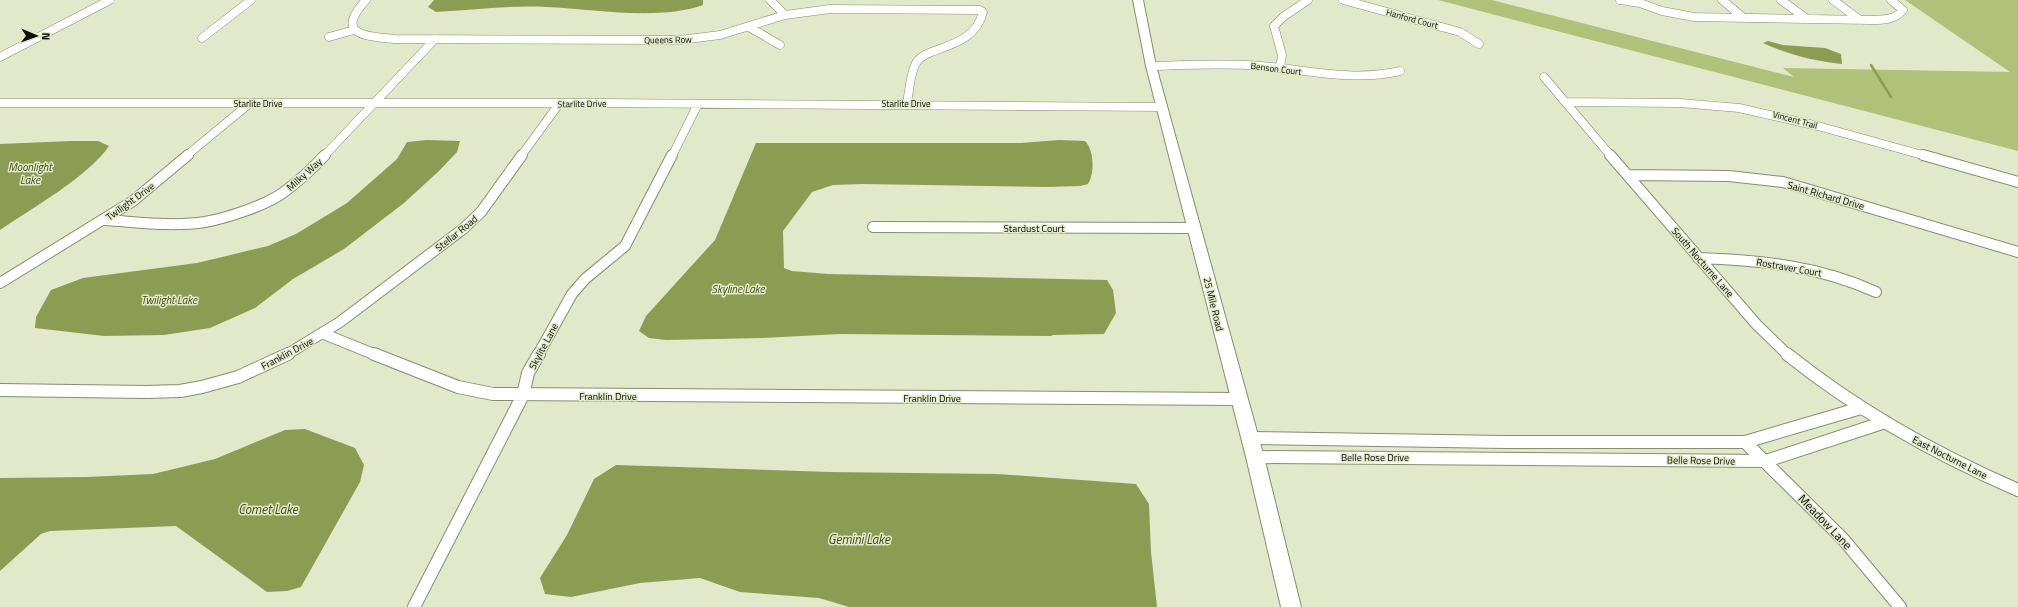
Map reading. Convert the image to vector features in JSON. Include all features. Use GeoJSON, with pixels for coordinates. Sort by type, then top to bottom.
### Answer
{"type":"FeatureCollection","features":[{"type":"Feature","properties":{"kind":"street"},"geometry":{"type":"LineString","coordinates":[[0,57],[47,32],[87,14],[110,0]]}},
{"type":"Feature","properties":{"kind":"street"},"geometry":{"type":"LineString","coordinates":[[202,38],[251,0]]}},
{"type":"Feature","properties":{"kind":"street"},"geometry":{"type":"LineString","coordinates":[[329,37],[354,30],[350,22],[351,17],[366,0]]}},
{"type":"Feature","properties":{"kind":"street"},"geometry":{"type":"LineString","coordinates":[[770,0],[785,15]]}},
{"type":"Feature","properties":{"kind":"street","name":"25 Mile Road"},"geometry":{"type":"LineString","coordinates":[[1138,0],[1151,66],[1195,228],[1238,399],[1255,457],[1291,607]]}},
{"type":"Feature","properties":{"kind":"street"},"geometry":{"type":"LineString","coordinates":[[1280,68],[1283,51],[1274,26],[1283,17],[1308,0]]}},
{"type":"Feature","properties":{"kind":"street","name":"Hanford Court"},"geometry":{"type":"LineString","coordinates":[[1343,0],[1460,32],[1480,44]]}},
{"type":"Feature","properties":{"kind":"street"},"geometry":{"type":"LineString","coordinates":[[1620,0],[1641,1],[1662,11],[1682,16],[1860,20],[1895,17],[1903,10],[1891,0]]}},
{"type":"Feature","properties":{"kind":"street"},"geometry":{"type":"LineString","coordinates":[[1722,0],[1744,18]]}},
{"type":"Feature","properties":{"kind":"street"},"geometry":{"type":"LineString","coordinates":[[1781,0],[1807,19]]}},
{"type":"Feature","properties":{"kind":"street"},"geometry":{"type":"LineString","coordinates":[[1833,0],[1860,20]]}},
{"type":"Feature","properties":{"kind":"street","name":"Queens Row"},"geometry":{"type":"LineString","coordinates":[[354,30],[362,34],[375,37],[435,39],[680,40],[706,38],[749,27],[785,15],[814,10],[846,8],[980,10],[983,12],[982,16],[969,35],[956,43],[930,52],[918,59],[915,64],[907,104]]}},
{"type":"Feature","properties":{"kind":"street"},"geometry":{"type":"LineString","coordinates":[[749,27],[780,45]]}},
{"type":"Feature","properties":{"kind":"street","name":"Milky Way"},"geometry":{"type":"LineString","coordinates":[[105,220],[187,224],[223,218],[262,204],[283,193],[298,182],[435,39]]}},
{"type":"Feature","properties":{"kind":"street","name":"Benson Court"},"geometry":{"type":"LineString","coordinates":[[1151,66],[1240,65],[1280,68],[1308,73],[1343,75],[1385,75],[1400,70]]}},
{"type":"Feature","properties":{"kind":"street","name":"South Nocturne Lane"},"geometry":{"type":"LineString","coordinates":[[1544,77],[1698,258],[1783,351],[1882,422]]}},
{"type":"Feature","properties":{"kind":"street","name":"Vincent Trail"},"geometry":{"type":"LineString","coordinates":[[1566,102],[1700,104],[1752,110],[2018,182]]}},
{"type":"Feature","properties":{"kind":"street","name":"Starlite Drive"},"geometry":{"type":"LineString","coordinates":[[0,103],[907,104],[1163,107]]}},
{"type":"Feature","properties":{"kind":"street","name":"Twilight Drive"},"geometry":{"type":"LineString","coordinates":[[0,283],[105,220],[153,186],[249,104]]}},
{"type":"Feature","properties":{"kind":"street","name":"Stellar Road"},"geometry":{"type":"LineString","coordinates":[[324,334],[463,229],[481,212],[560,104]]}},
{"type":"Feature","properties":{"kind":"street","name":"Skylite Lane"},"geometry":{"type":"LineString","coordinates":[[414,607],[523,395],[528,373],[572,294],[585,279],[625,246],[698,104]]}},
{"type":"Feature","properties":{"kind":"street","name":"Saint Richard Drive"},"geometry":{"type":"LineString","coordinates":[[1628,175],[1729,176],[1783,182],[2018,252]]}},
{"type":"Feature","properties":{"kind":"street","name":"Stardust Court"},"geometry":{"type":"LineString","coordinates":[[873,227],[1195,228]]}},
{"type":"Feature","properties":{"kind":"street","name":"Rostraver Court"},"geometry":{"type":"LineString","coordinates":[[1698,258],[1747,260],[1793,266],[1859,283],[1876,292]]}},
{"type":"Feature","properties":{"kind":"street","name":"Franklin Drive"},"geometry":{"type":"LineString","coordinates":[[0,390],[162,393],[201,388],[239,377],[276,360],[324,334],[458,387],[493,394],[1238,399]]}},
{"type":"Feature","properties":{"kind":"street","name":"Belle Rose Drive"},"geometry":{"type":"LineString","coordinates":[[1249,438],[1504,442],[1746,442],[1861,408]]}},
{"type":"Feature","properties":{"kind":"street","name":"Belle Rose Drive"},"geometry":{"type":"LineString","coordinates":[[1255,457],[1766,461],[1882,422]]}},
{"type":"Feature","properties":{"kind":"street","name":"East Nocturne Lane"},"geometry":{"type":"LineString","coordinates":[[1882,422],[1994,480],[2018,490]]}},
{"type":"Feature","properties":{"kind":"street"},"geometry":{"type":"LineString","coordinates":[[1304,439],[1309,457]]}},
{"type":"Feature","properties":{"kind":"street"},"geometry":{"type":"LineString","coordinates":[[1504,442],[1513,458]]}},
{"type":"Feature","properties":{"kind":"street","name":"Meadow Lane"},"geometry":{"type":"LineString","coordinates":[[1746,442],[1843,539],[1900,607]]}},
{"type":"Feature","properties":{"kind":"shaded area"},"geometry":{"type":"Polygon","coordinates":[[[1438,0],[1492,0],[1794,77],[1783,68],[2010,72],[1905,0],[2018,0],[2018,151],[1438,0]]]}},
{"type":"Feature","properties":{"kind":"water"},"geometry":{"type":"Polygon","coordinates":[[[434,0],[703,0],[703,5],[685,10],[646,13],[532,7],[505,7],[436,12],[428,7],[434,0]]]}},
{"type":"Feature","properties":{"kind":"water"},"geometry":{"type":"Polygon","coordinates":[[[1768,41],[1783,45],[1825,48],[1841,54],[1842,64],[1792,54],[1763,43],[1768,41]]]}},
{"type":"Feature","properties":{"kind":"water","name":"Twilight Lake"},"geometry":{"type":"Polygon","coordinates":[[[427,140],[460,141],[457,152],[404,203],[344,249],[293,279],[255,308],[210,328],[164,335],[104,336],[35,328],[36,317],[51,290],[83,278],[197,263],[268,246],[296,234],[347,203],[397,159],[407,142],[427,140]]]}},
{"type":"Feature","properties":{"kind":"water","name":"Skyline Lake"},"geometry":{"type":"Polygon","coordinates":[[[1059,140],[1085,141],[1088,145],[1092,156],[1092,174],[1088,184],[1080,186],[1045,187],[862,184],[833,185],[812,192],[783,231],[784,268],[792,271],[828,274],[1107,280],[1113,290],[1116,313],[1104,334],[1051,335],[1053,336],[840,334],[763,338],[666,340],[649,338],[639,331],[646,316],[715,240],[756,143],[1021,143],[1059,140]]]}},
{"type":"Feature","properties":{"kind":"water","name":"Moonlight Lake"},"geometry":{"type":"Polygon","coordinates":[[[98,141],[109,146],[88,169],[74,180],[0,230],[0,144],[98,141]]]}},
{"type":"Feature","properties":{"kind":"water","name":"Comet Lake"},"geometry":{"type":"Polygon","coordinates":[[[305,429],[355,448],[364,465],[360,482],[301,587],[287,591],[267,592],[176,526],[50,531],[41,534],[0,571],[0,478],[87,477],[153,474],[215,459],[285,430],[305,429]]]}},
{"type":"Feature","properties":{"kind":"water","name":"Gemini Lake"},"geometry":{"type":"Polygon","coordinates":[[[616,465],[830,472],[997,474],[1136,484],[1149,504],[1151,552],[1157,607],[849,607],[819,598],[740,592],[700,578],[640,583],[571,597],[545,594],[540,578],[567,535],[594,479],[616,465]]]}},
{"type":"Feature","properties":{"kind":"waterway"},"geometry":{"type":"LineString","coordinates":[[1871,65],[1891,97]]}}]}
